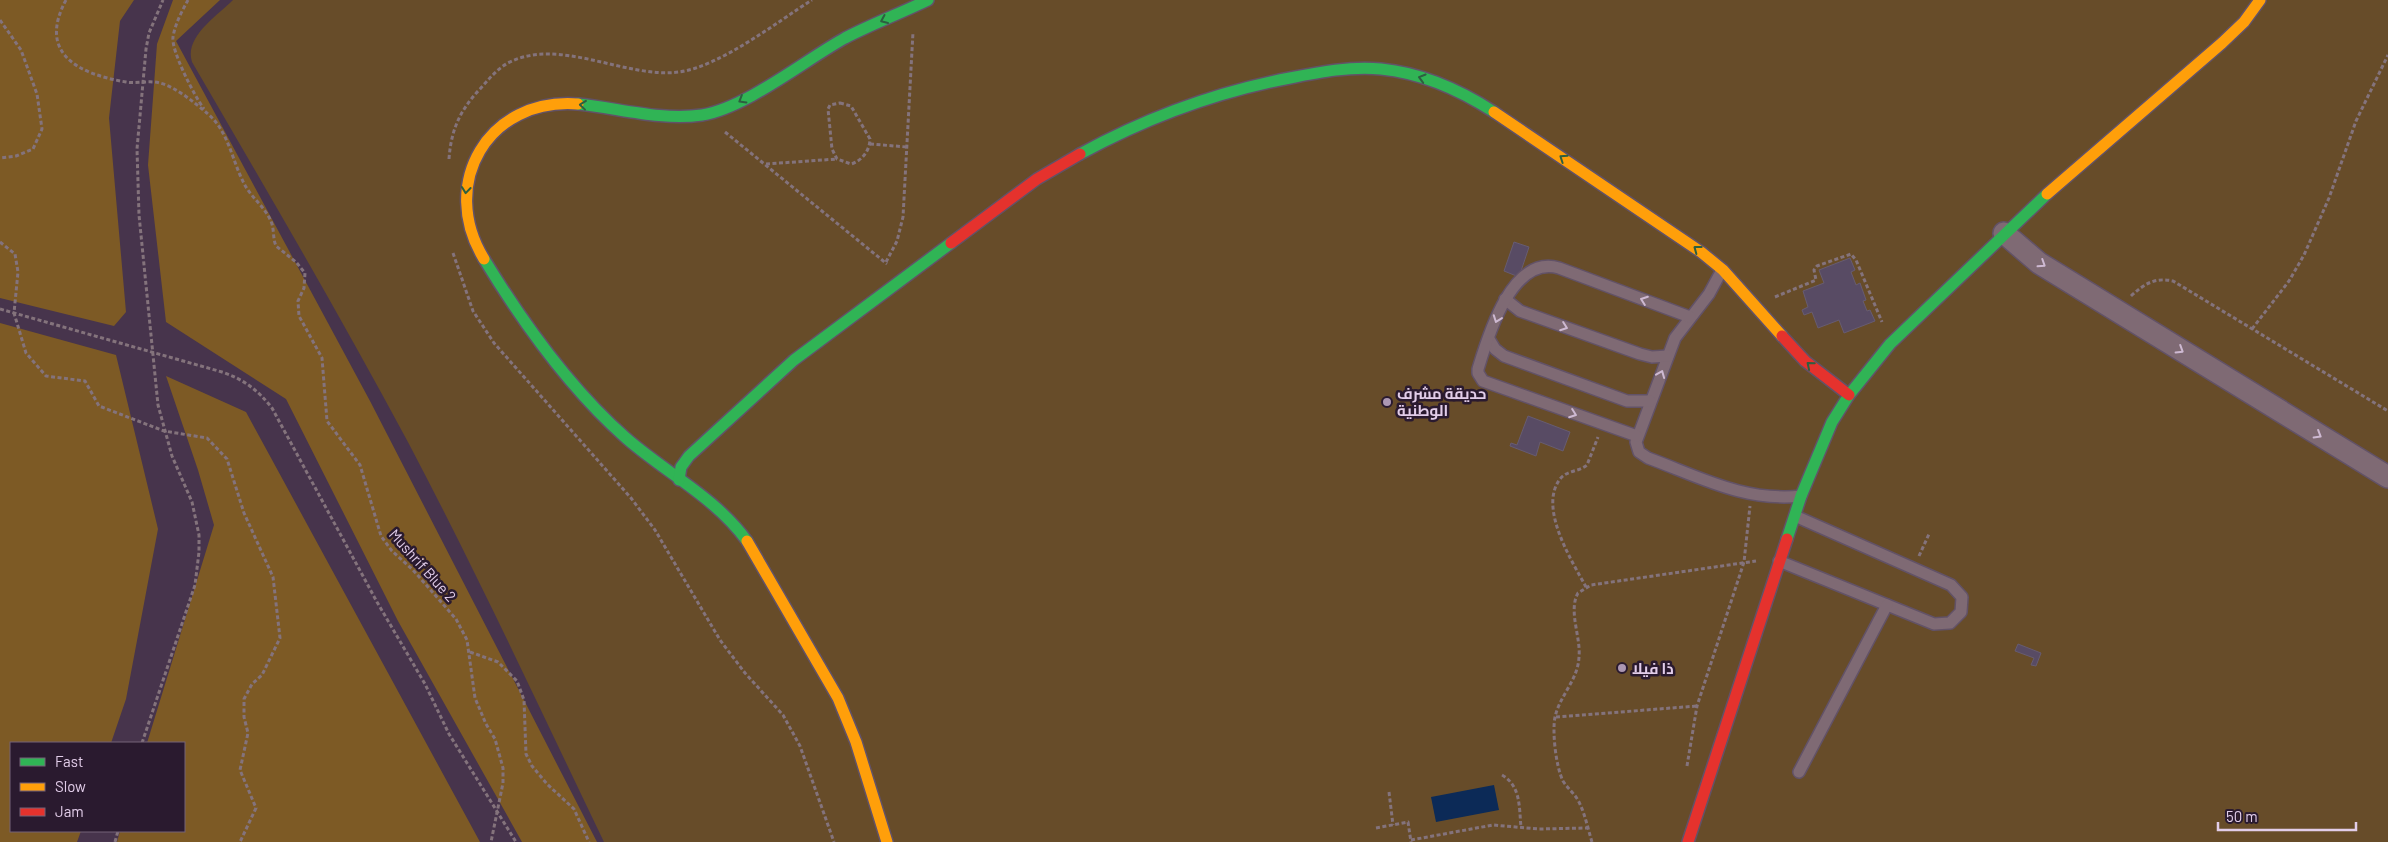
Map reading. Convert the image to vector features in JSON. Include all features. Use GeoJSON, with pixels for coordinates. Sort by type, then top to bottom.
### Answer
{"type":"FeatureCollection","features":[{"type":"Feature","properties":{"kind":"street"},"geometry":{"type":"LineString","coordinates":[[887,842],[854,738],[828,678],[745,537],[723,514],[627,438],[558,366],[531,330],[482,257],[471,235],[465,211],[466,186],[473,162],[486,141],[503,124],[525,111],[549,105],[572,104],[672,115],[702,115],[737,103],[846,38],[928,0]]}},
{"type":"Feature","properties":{"kind":"street"},"geometry":{"type":"LineString","coordinates":[[1688,842],[1801,496],[1825,438],[1849,395],[1890,344],[2004,234],[2081,164],[2222,43],[2244,22],[2260,0]]}},
{"type":"Feature","properties":{"kind":"street"},"geometry":{"type":"LineString","coordinates":[[679,480],[684,461],[771,379],[1038,179],[1117,133],[1202,99],[1316,72],[1351,68],[1395,71],[1421,77],[1470,97],[1677,234],[1723,270],[1805,361],[1849,395]]}},
{"type":"Feature","properties":{"kind":"street"},"geometry":{"type":"LineString","coordinates":[[2004,234],[2039,263],[2388,477]]}},
{"type":"Feature","properties":{"kind":"lane"},"geometry":{"type":"LineString","coordinates":[[1637,436],[1480,378],[1478,369],[1505,299],[1518,282],[1532,271],[1552,266],[1690,317]]}},
{"type":"Feature","properties":{"kind":"lane"},"geometry":{"type":"LineString","coordinates":[[1723,270],[1708,294],[1678,331],[1637,436],[1636,447],[1643,456],[1751,495],[1773,498],[1801,496]]}},
{"type":"Feature","properties":{"kind":"lane"},"geometry":{"type":"LineString","coordinates":[[1505,299],[1520,311],[1640,354],[1652,357],[1668,356]]}},
{"type":"Feature","properties":{"kind":"lane"},"geometry":{"type":"LineString","coordinates":[[1489,339],[1495,349],[1504,356],[1627,401],[1650,401]]}},
{"type":"Feature","properties":{"kind":"lane"},"geometry":{"type":"LineString","coordinates":[[1779,561],[1934,624],[1950,623],[1956,619],[1963,604],[1958,590],[1914,568],[1795,516]]}},
{"type":"Feature","properties":{"kind":"lane"},"geometry":{"type":"LineString","coordinates":[[1799,772],[1887,605]]}},
{"type":"Feature","properties":{"kind":"path","name":"Mushrif Blue 2"},"geometry":{"type":"LineString","coordinates":[[66,0],[58,14],[55,32],[57,42],[66,58],[84,70],[128,83],[160,83],[169,87],[208,114],[221,129],[242,180],[272,223],[276,246],[296,262],[305,273],[304,288],[298,302],[298,316],[322,358],[328,421],[360,465],[381,536],[392,551],[413,570],[456,619],[467,640],[476,698],[486,724],[495,739],[503,768],[503,783],[498,814],[491,842]]}},
{"type":"Feature","properties":{"kind":"path"},"geometry":{"type":"LineString","coordinates":[[142,742],[190,601],[198,569],[199,535],[196,518],[164,431],[158,405],[139,215],[137,149],[143,82],[149,33],[163,0]]}},
{"type":"Feature","properties":{"kind":"path"},"geometry":{"type":"LineString","coordinates":[[188,0],[178,20],[173,39],[194,96],[208,114]]}},
{"type":"Feature","properties":{"kind":"path"},"geometry":{"type":"LineString","coordinates":[[448,164],[450,140],[461,112],[497,70],[517,59],[551,54],[652,72],[694,69],[720,58],[812,0]]}},
{"type":"Feature","properties":{"kind":"path"},"geometry":{"type":"LineString","coordinates":[[886,263],[901,229],[914,6]]}},
{"type":"Feature","properties":{"kind":"path"},"geometry":{"type":"LineString","coordinates":[[0,20],[21,50],[37,94],[42,129],[34,148],[16,156],[0,158]]}},
{"type":"Feature","properties":{"kind":"path"},"geometry":{"type":"LineString","coordinates":[[2252,329],[2289,281],[2304,255],[2326,205],[2356,121],[2388,55]]}},
{"type":"Feature","properties":{"kind":"path"},"geometry":{"type":"LineString","coordinates":[[766,164],[837,159],[846,164],[856,162],[870,144],[869,135],[848,104],[832,104],[828,112],[832,149],[837,159]]}},
{"type":"Feature","properties":{"kind":"path"},"geometry":{"type":"LineString","coordinates":[[702,115],[766,164],[905,278]]}},
{"type":"Feature","properties":{"kind":"path"},"geometry":{"type":"LineString","coordinates":[[870,144],[906,147]]}},
{"type":"Feature","properties":{"kind":"path"},"geometry":{"type":"LineString","coordinates":[[0,242],[15,254],[18,272],[14,313],[26,353],[46,376],[85,381],[99,406],[164,431],[207,438],[227,459],[244,514],[272,577],[280,638],[262,675],[252,684],[244,699],[244,717],[248,733],[240,770],[256,808],[240,842]]}},
{"type":"Feature","properties":{"kind":"path"},"geometry":{"type":"LineString","coordinates":[[452,247],[466,293],[488,335],[631,498],[655,530],[720,640],[745,674],[783,715],[800,746],[834,842]]}},
{"type":"Feature","properties":{"kind":"path"},"geometry":{"type":"LineString","coordinates":[[1756,306],[1816,280],[1815,267],[1851,254],[1856,260],[1890,344]]}},
{"type":"Feature","properties":{"kind":"path"},"geometry":{"type":"LineString","coordinates":[[2115,310],[2148,282],[2164,279],[2182,286],[2388,412]]}},
{"type":"Feature","properties":{"kind":"path"},"geometry":{"type":"LineString","coordinates":[[0,309],[234,376],[255,389],[272,408],[424,684],[449,734],[516,842]]}},
{"type":"Feature","properties":{"kind":"path"},"geometry":{"type":"LineString","coordinates":[[1586,587],[1557,532],[1555,496],[1556,487],[1565,474],[1587,465],[1603,424]]}},
{"type":"Feature","properties":{"kind":"path"},"geometry":{"type":"LineString","coordinates":[[1687,769],[1697,706],[1744,562],[1751,495]]}},
{"type":"Feature","properties":{"kind":"path"},"geometry":{"type":"LineString","coordinates":[[1914,568],[1928,534]]}},
{"type":"Feature","properties":{"kind":"path"},"geometry":{"type":"LineString","coordinates":[[1592,842],[1579,801],[1566,784],[1560,772],[1556,716],[1576,673],[1579,661],[1574,602],[1578,593],[1586,587],[1744,562],[1779,561]]}},
{"type":"Feature","properties":{"kind":"path"},"geometry":{"type":"LineString","coordinates":[[470,652],[498,662],[517,680],[524,700],[526,754],[532,766],[547,784],[574,809],[589,842]]}},
{"type":"Feature","properties":{"kind":"path"},"geometry":{"type":"LineString","coordinates":[[1556,716],[1697,706]]}},
{"type":"Feature","properties":{"kind":"path"},"geometry":{"type":"LineString","coordinates":[[1502,775],[1514,784],[1517,791],[1521,827]]}},
{"type":"Feature","properties":{"kind":"path"},"geometry":{"type":"LineString","coordinates":[[1389,792],[1393,825]]}},
{"type":"Feature","properties":{"kind":"path"},"geometry":{"type":"LineString","coordinates":[[1376,828],[1408,822],[1411,841],[1494,825],[1539,829],[1587,828]]}},
{"type":"Feature","properties":{"kind":"shaded area"},"geometry":{"type":"Polygon","coordinates":[[[0,0],[134,0],[120,21],[109,118],[126,312],[114,326],[0,298],[0,0]]]}},
{"type":"Feature","properties":{"kind":"shaded area"},"geometry":{"type":"Polygon","coordinates":[[[173,0],[220,0],[176,41],[370,401],[597,842],[522,842],[398,621],[286,399],[166,322],[148,165],[157,44],[173,0]]]}},
{"type":"Feature","properties":{"kind":"shaded area","name":"حديقة مشرف الوطنية"},"geometry":{"type":"Polygon","coordinates":[[[233,0],[2388,0],[2388,842],[604,842],[435,493],[330,300],[192,62],[191,53],[197,36],[233,0]]]}},
{"type":"Feature","properties":{"kind":"shaded area"},"geometry":{"type":"Polygon","coordinates":[[[0,323],[116,355],[158,529],[126,699],[111,742],[10,742],[10,832],[81,832],[77,842],[0,842],[0,323]]]}},
{"type":"Feature","properties":{"kind":"shaded area"},"geometry":{"type":"Polygon","coordinates":[[[166,376],[246,412],[480,842],[117,842],[120,832],[185,832],[185,742],[147,742],[214,525],[198,470],[166,376]]]}},
{"type":"Feature","properties":{"kind":"water"},"geometry":{"type":"Polygon","coordinates":[[[1494,785],[1499,810],[1436,822],[1431,797],[1494,785]]]}},
{"type":"Feature","properties":{"kind":"building"},"geometry":{"type":"Polygon","coordinates":[[[1514,242],[1529,247],[1519,277],[1504,271],[1514,242]]]}},
{"type":"Feature","properties":{"kind":"building"},"geometry":{"type":"Polygon","coordinates":[[[1850,258],[1855,270],[1851,272],[1856,285],[1860,283],[1866,300],[1863,301],[1867,311],[1870,310],[1875,321],[1844,333],[1839,320],[1818,328],[1812,312],[1804,315],[1802,310],[1808,307],[1803,291],[1824,283],[1819,270],[1850,258]]]}},
{"type":"Feature","properties":{"kind":"building"},"geometry":{"type":"Polygon","coordinates":[[[1528,416],[1570,432],[1563,451],[1540,442],[1536,456],[1510,446],[1511,443],[1517,445],[1528,416]]]}},
{"type":"Feature","properties":{"kind":"building"},"geometry":{"type":"Polygon","coordinates":[[[2018,644],[2041,653],[2036,666],[2031,665],[2034,658],[2015,651],[2018,644]]]}},
{"type":"Feature","properties":{"kind":"traffic: fast"},"geometry":{"type":"LineString","coordinates":[[578,104],[671,116],[702,115],[719,111],[775,82],[845,38],[928,0]]}},
{"type":"Feature","properties":{"kind":"traffic: fast"},"geometry":{"type":"LineString","coordinates":[[1080,154],[1130,129],[1208,99],[1262,84],[1335,70],[1370,68],[1411,74],[1454,90],[1494,112]]}},
{"type":"Feature","properties":{"kind":"traffic: fast"},"geometry":{"type":"LineString","coordinates":[[1787,539],[1801,496],[1832,422],[1849,395],[1890,344],[2047,194]]}},
{"type":"Feature","properties":{"kind":"traffic: fast"},"geometry":{"type":"LineString","coordinates":[[679,480],[681,467],[689,456],[794,360],[951,243]]}},
{"type":"Feature","properties":{"kind":"traffic: fast"},"geometry":{"type":"LineString","coordinates":[[484,259],[531,331],[585,398],[605,419],[641,451],[720,511],[747,541]]}},
{"type":"Feature","properties":{"kind":"traffic: slow"},"geometry":{"type":"LineString","coordinates":[[2047,194],[2222,43],[2244,22],[2260,0]]}},
{"type":"Feature","properties":{"kind":"traffic: slow"},"geometry":{"type":"LineString","coordinates":[[484,259],[471,231],[467,202],[470,175],[480,151],[497,130],[519,115],[546,106],[578,104]]}},
{"type":"Feature","properties":{"kind":"traffic: slow"},"geometry":{"type":"LineString","coordinates":[[1494,112],[1701,252],[1723,270],[1782,336]]}},
{"type":"Feature","properties":{"kind":"traffic: slow"},"geometry":{"type":"LineString","coordinates":[[747,541],[838,698],[856,742],[887,842]]}},
{"type":"Feature","properties":{"kind":"traffic: jam"},"geometry":{"type":"LineString","coordinates":[[951,243],[1037,179],[1080,154]]}},
{"type":"Feature","properties":{"kind":"traffic: jam"},"geometry":{"type":"LineString","coordinates":[[1782,336],[1805,361],[1849,395]]}},
{"type":"Feature","properties":{"kind":"traffic: jam"},"geometry":{"type":"LineString","coordinates":[[1688,842],[1787,539]]}},
{"type":"Feature","properties":{"kind":"place","name":"حديقة مشرف الوطنية"},"geometry":{"type":"Point","coordinates":[1387,402]}},
{"type":"Feature","properties":{"kind":"place","name":"ذا فيلا"},"geometry":{"type":"Point","coordinates":[1622,668]}}]}
